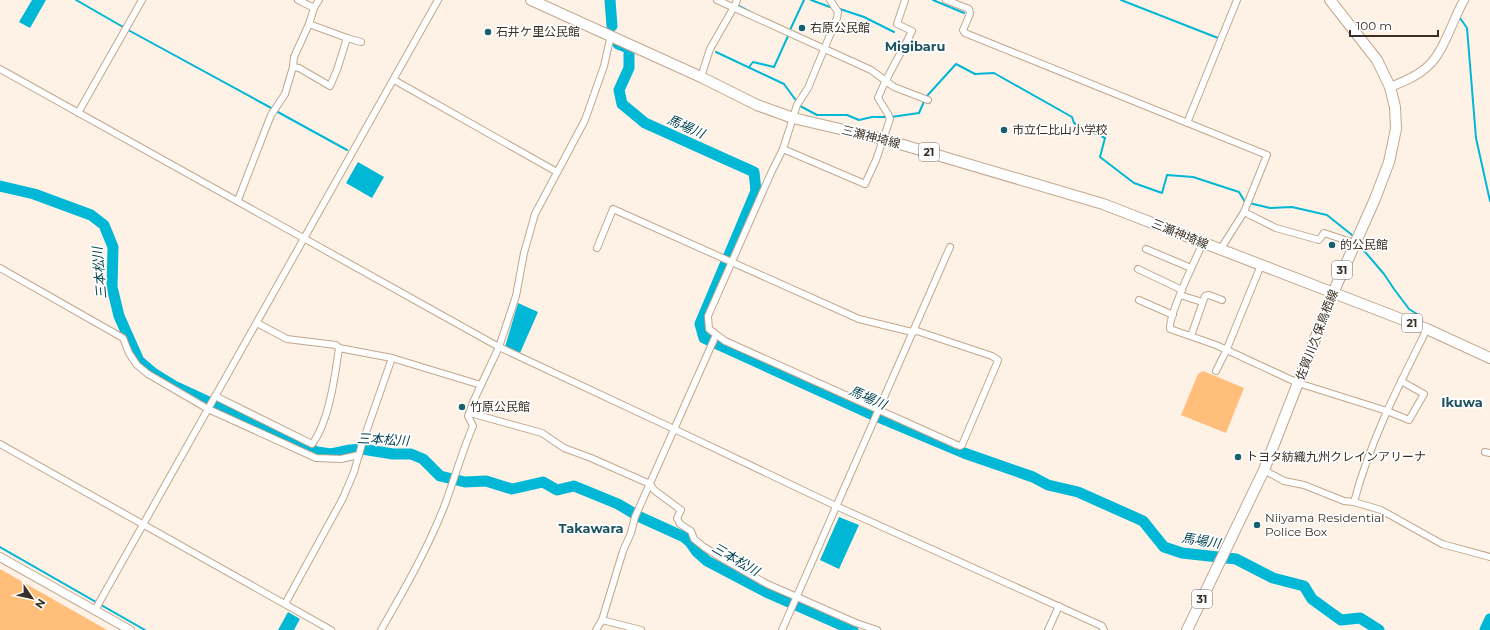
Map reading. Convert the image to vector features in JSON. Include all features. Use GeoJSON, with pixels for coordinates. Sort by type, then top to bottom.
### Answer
{"type":"FeatureCollection","features":[{"type":"Feature","properties":{"kind":"main road","name":"三瀬神埼線"},"geometry":{"type":"LineString","coordinates":[[531,0],[701,77],[757,106],[793,118],[883,139],[1103,204],[1332,293]]}},
{"type":"Feature","properties":{"kind":"main road","name":"佐賀川久保鳥栖線"},"geometry":{"type":"LineString","coordinates":[[1187,630],[1264,470],[1332,293],[1375,199],[1390,162],[1396,129],[1395,107],[1390,87],[1377,60],[1330,0]]}},
{"type":"Feature","properties":{"kind":"main road","name":"21"},"geometry":{"type":"LineString","coordinates":[[1332,293],[1427,329],[1490,358]]}},
{"type":"Feature","properties":{"kind":"street"},"geometry":{"type":"LineString","coordinates":[[78,113],[142,0]]}},
{"type":"Feature","properties":{"kind":"street"},"geometry":{"type":"LineString","coordinates":[[298,0],[314,8]]}},
{"type":"Feature","properties":{"kind":"street"},"geometry":{"type":"LineString","coordinates":[[238,200],[271,115],[285,94],[293,67],[294,57],[309,24],[314,8],[319,0]]}},
{"type":"Feature","properties":{"kind":"street"},"geometry":{"type":"LineString","coordinates":[[95,610],[438,0]]}},
{"type":"Feature","properties":{"kind":"street"},"geometry":{"type":"LineString","coordinates":[[717,0],[871,70],[894,87],[928,100]]}},
{"type":"Feature","properties":{"kind":"street"},"geometry":{"type":"LineString","coordinates":[[701,77],[710,49],[737,0]]}},
{"type":"Feature","properties":{"kind":"street"},"geometry":{"type":"LineString","coordinates":[[597,248],[613,210],[732,263],[859,319],[912,332],[917,331],[992,356],[998,360],[964,443],[960,446],[878,411],[725,341],[709,329],[708,316],[732,263],[771,174],[783,149],[798,102],[808,88],[837,18],[838,12],[830,0]]}},
{"type":"Feature","properties":{"kind":"street"},"geometry":{"type":"LineString","coordinates":[[783,149],[865,184],[890,119],[878,98],[885,80],[902,52],[912,31],[897,24],[905,0]]}},
{"type":"Feature","properties":{"kind":"street"},"geometry":{"type":"LineString","coordinates":[[946,0],[969,9],[970,14],[963,30],[965,34],[1267,155],[1245,209],[1220,250]]}},
{"type":"Feature","properties":{"kind":"street"},"geometry":{"type":"LineString","coordinates":[[1187,123],[1237,0]]}},
{"type":"Feature","properties":{"kind":"street"},"geometry":{"type":"LineString","coordinates":[[1390,87],[1404,82],[1428,66],[1439,52],[1464,0]]}},
{"type":"Feature","properties":{"kind":"street"},"geometry":{"type":"LineString","coordinates":[[309,24],[361,42]]}},
{"type":"Feature","properties":{"kind":"street"},"geometry":{"type":"LineString","coordinates":[[380,630],[416,568],[443,508],[461,453],[473,426],[468,416],[499,348],[516,296],[524,253],[535,214],[585,120],[604,66],[611,35]]}},
{"type":"Feature","properties":{"kind":"street"},"geometry":{"type":"LineString","coordinates":[[293,67],[299,68],[330,86],[338,70],[347,38]]}},
{"type":"Feature","properties":{"kind":"street"},"geometry":{"type":"LineString","coordinates":[[0,68],[78,113],[238,200],[303,239],[499,348],[836,506],[1102,626],[1104,630]]}},
{"type":"Feature","properties":{"kind":"street"},"geometry":{"type":"LineString","coordinates":[[394,80],[557,172]]}},
{"type":"Feature","properties":{"kind":"street"},"geometry":{"type":"LineString","coordinates":[[1245,209],[1276,228],[1319,240],[1324,233],[1354,243]]}},
{"type":"Feature","properties":{"kind":"street"},"geometry":{"type":"LineString","coordinates":[[1203,243],[1181,293],[1173,315],[1170,329],[1216,345],[1298,384],[1387,411],[1409,420],[1424,394],[1401,381]]}},
{"type":"Feature","properties":{"kind":"street"},"geometry":{"type":"LineString","coordinates":[[782,630],[950,247]]}},
{"type":"Feature","properties":{"kind":"street"},"geometry":{"type":"LineString","coordinates":[[1146,249],[1191,268]]}},
{"type":"Feature","properties":{"kind":"street"},"geometry":{"type":"LineString","coordinates":[[1216,371],[1226,351],[1261,265]]}},
{"type":"Feature","properties":{"kind":"street"},"geometry":{"type":"LineString","coordinates":[[0,268],[123,338],[137,365],[148,374],[208,409],[316,458],[328,459],[359,455]]}},
{"type":"Feature","properties":{"kind":"street"},"geometry":{"type":"LineString","coordinates":[[1138,269],[1181,293],[1202,302]]}},
{"type":"Feature","properties":{"kind":"street"},"geometry":{"type":"LineString","coordinates":[[1191,336],[1205,296],[1207,295],[1222,300]]}},
{"type":"Feature","properties":{"kind":"street"},"geometry":{"type":"LineString","coordinates":[[1139,300],[1173,315]]}},
{"type":"Feature","properties":{"kind":"street"},"geometry":{"type":"LineString","coordinates":[[257,323],[287,339],[336,346],[339,348],[392,358],[481,385]]}},
{"type":"Feature","properties":{"kind":"street"},"geometry":{"type":"LineString","coordinates":[[1354,502],[1374,442],[1387,411],[1427,329]]}},
{"type":"Feature","properties":{"kind":"street"},"geometry":{"type":"LineString","coordinates":[[596,630],[602,620],[635,517],[716,335]]}},
{"type":"Feature","properties":{"kind":"street"},"geometry":{"type":"LineString","coordinates":[[215,396],[312,444],[316,438],[329,405],[339,348]]}},
{"type":"Feature","properties":{"kind":"street"},"geometry":{"type":"LineString","coordinates":[[285,604],[343,498],[354,472],[362,444],[392,358]]}},
{"type":"Feature","properties":{"kind":"street"},"geometry":{"type":"LineString","coordinates":[[470,413],[542,433],[564,448],[591,458],[650,484],[654,490],[681,510],[677,518],[680,524],[691,531],[694,539],[704,547],[767,584],[856,623],[877,630]]}},
{"type":"Feature","properties":{"kind":"street"},"geometry":{"type":"LineString","coordinates":[[0,444],[331,630]]}},
{"type":"Feature","properties":{"kind":"street"},"geometry":{"type":"LineString","coordinates":[[1264,470],[1284,481],[1304,485],[1344,501],[1354,502],[1381,510],[1442,544],[1490,557]]}},
{"type":"Feature","properties":{"kind":"street"},"geometry":{"type":"LineString","coordinates":[[0,557],[130,630]]}},
{"type":"Feature","properties":{"kind":"street"},"geometry":{"type":"LineString","coordinates":[[1048,630],[1059,606]]}},
{"type":"Feature","properties":{"kind":"street"},"geometry":{"type":"LineString","coordinates":[[602,620],[641,630]]}},
{"type":"Feature","properties":{"kind":"shaded area"},"geometry":{"type":"Polygon","coordinates":[[[1203,371],[1244,388],[1226,433],[1181,415],[1198,374],[1203,371]]]}},
{"type":"Feature","properties":{"kind":"shaded area"},"geometry":{"type":"Polygon","coordinates":[[[0,569],[107,630],[0,630],[0,569]]]}},
{"type":"Feature","properties":{"kind":"water"},"geometry":{"type":"Polygon","coordinates":[[[32,0],[46,0],[30,28],[19,22],[32,0]]]}},
{"type":"Feature","properties":{"kind":"water"},"geometry":{"type":"Polygon","coordinates":[[[358,162],[384,177],[372,198],[346,183],[358,162]]]}},
{"type":"Feature","properties":{"kind":"water"},"geometry":{"type":"Polygon","coordinates":[[[518,303],[538,312],[520,353],[505,347],[518,303]]]}},
{"type":"Feature","properties":{"kind":"water"},"geometry":{"type":"Polygon","coordinates":[[[839,517],[859,525],[839,569],[820,560],[839,517]]]}},
{"type":"Feature","properties":{"kind":"water"},"geometry":{"type":"Polygon","coordinates":[[[288,612],[300,619],[294,630],[278,630],[288,612]]]}},
{"type":"Feature","properties":{"kind":"waterway"},"geometry":{"type":"LineString","coordinates":[[76,0],[273,109]]}},
{"type":"Feature","properties":{"kind":"waterway","name":"馬場川"},"geometry":{"type":"LineString","coordinates":[[610,0],[612,26]]}},
{"type":"Feature","properties":{"kind":"waterway"},"geometry":{"type":"LineString","coordinates":[[789,30],[804,0]]}},
{"type":"Feature","properties":{"kind":"waterway"},"geometry":{"type":"LineString","coordinates":[[811,0],[830,7]]}},
{"type":"Feature","properties":{"kind":"waterway"},"geometry":{"type":"LineString","coordinates":[[933,0],[964,13]]}},
{"type":"Feature","properties":{"kind":"waterway"},"geometry":{"type":"LineString","coordinates":[[1121,0],[1218,38]]}},
{"type":"Feature","properties":{"kind":"waterway"},"geometry":{"type":"LineString","coordinates":[[739,6],[754,14]]}},
{"type":"Feature","properties":{"kind":"waterway"},"geometry":{"type":"LineString","coordinates":[[840,9],[864,17],[894,32]]}},
{"type":"Feature","properties":{"kind":"waterway"},"geometry":{"type":"LineString","coordinates":[[1460,18],[1467,28],[1476,138],[1490,201]]}},
{"type":"Feature","properties":{"kind":"waterway"},"geometry":{"type":"LineString","coordinates":[[749,67],[753,62],[774,67],[788,36]]}},
{"type":"Feature","properties":{"kind":"waterway","name":"馬場川"},"geometry":{"type":"LineString","coordinates":[[618,44],[629,48],[629,68],[619,90],[622,104],[645,123],[754,172],[756,191],[700,324],[704,338],[871,414],[964,453],[1033,477],[1048,485],[1078,492],[1143,521],[1164,547],[1182,553],[1236,559],[1273,578],[1304,586],[1312,599],[1341,620],[1360,618],[1379,630]]}},
{"type":"Feature","properties":{"kind":"waterway"},"geometry":{"type":"LineString","coordinates":[[716,52],[784,84],[800,106],[817,115],[847,115],[859,120],[872,117],[887,117]]}},
{"type":"Feature","properties":{"kind":"waterway"},"geometry":{"type":"LineString","coordinates":[[891,117],[919,113],[926,97],[956,64],[975,74],[994,73],[1072,117],[1074,123],[1105,138],[1100,157],[1134,183],[1162,193],[1167,175],[1193,177],[1239,192],[1245,202],[1270,208],[1292,207],[1327,215],[1352,235]]}},
{"type":"Feature","properties":{"kind":"waterway"},"geometry":{"type":"LineString","coordinates":[[276,111],[347,150]]}},
{"type":"Feature","properties":{"kind":"waterway","name":"三本松川"},"geometry":{"type":"LineString","coordinates":[[0,186],[34,194],[91,215],[104,225],[113,247],[112,287],[119,316],[139,361],[153,373],[174,386],[317,452],[331,454],[362,449],[393,454],[411,454],[423,459],[440,476],[465,482],[486,481],[512,489],[543,482],[557,490],[574,486],[618,504],[640,517],[684,537],[707,561],[766,592],[853,630]]}},
{"type":"Feature","properties":{"kind":"waterway"},"geometry":{"type":"LineString","coordinates":[[1360,246],[1384,274],[1409,309],[1420,316]]}},
{"type":"Feature","properties":{"kind":"waterway"},"geometry":{"type":"LineString","coordinates":[[0,547],[145,630]]}},
{"type":"Feature","properties":{"kind":"waterway","name":"馬場川"},"geometry":{"type":"LineString","coordinates":[[1485,630],[1490,619]]}},
{"type":"Feature","properties":{"kind":"place","name":"右原公民館"},"geometry":{"type":"Point","coordinates":[802,28]}},
{"type":"Feature","properties":{"kind":"place","name":"石井ケ里公民館"},"geometry":{"type":"Point","coordinates":[488,32]}},
{"type":"Feature","properties":{"kind":"place","name":"市立仁比山小学校"},"geometry":{"type":"Point","coordinates":[1004,130]}},
{"type":"Feature","properties":{"kind":"place","name":"的公民館"},"geometry":{"type":"Point","coordinates":[1332,245]}},
{"type":"Feature","properties":{"kind":"place","name":"竹原公民館"},"geometry":{"type":"Point","coordinates":[462,407]}},
{"type":"Feature","properties":{"kind":"place","name":"トヨタ紡織九州クレインアリーナ"},"geometry":{"type":"Point","coordinates":[1238,457]}},
{"type":"Feature","properties":{"kind":"place","name":"Niiyama Residential Police Box"},"geometry":{"type":"Point","coordinates":[1257,525]}},
{"type":"Feature","properties":{"kind":"district","name":"Migibaru"},"geometry":{"type":"Point","coordinates":[915,46]}},
{"type":"Feature","properties":{"kind":"district","name":"Ikuwa"},"geometry":{"type":"Point","coordinates":[1462,402]}},
{"type":"Feature","properties":{"kind":"district","name":"Takawara"},"geometry":{"type":"Point","coordinates":[591,528]}}]}
